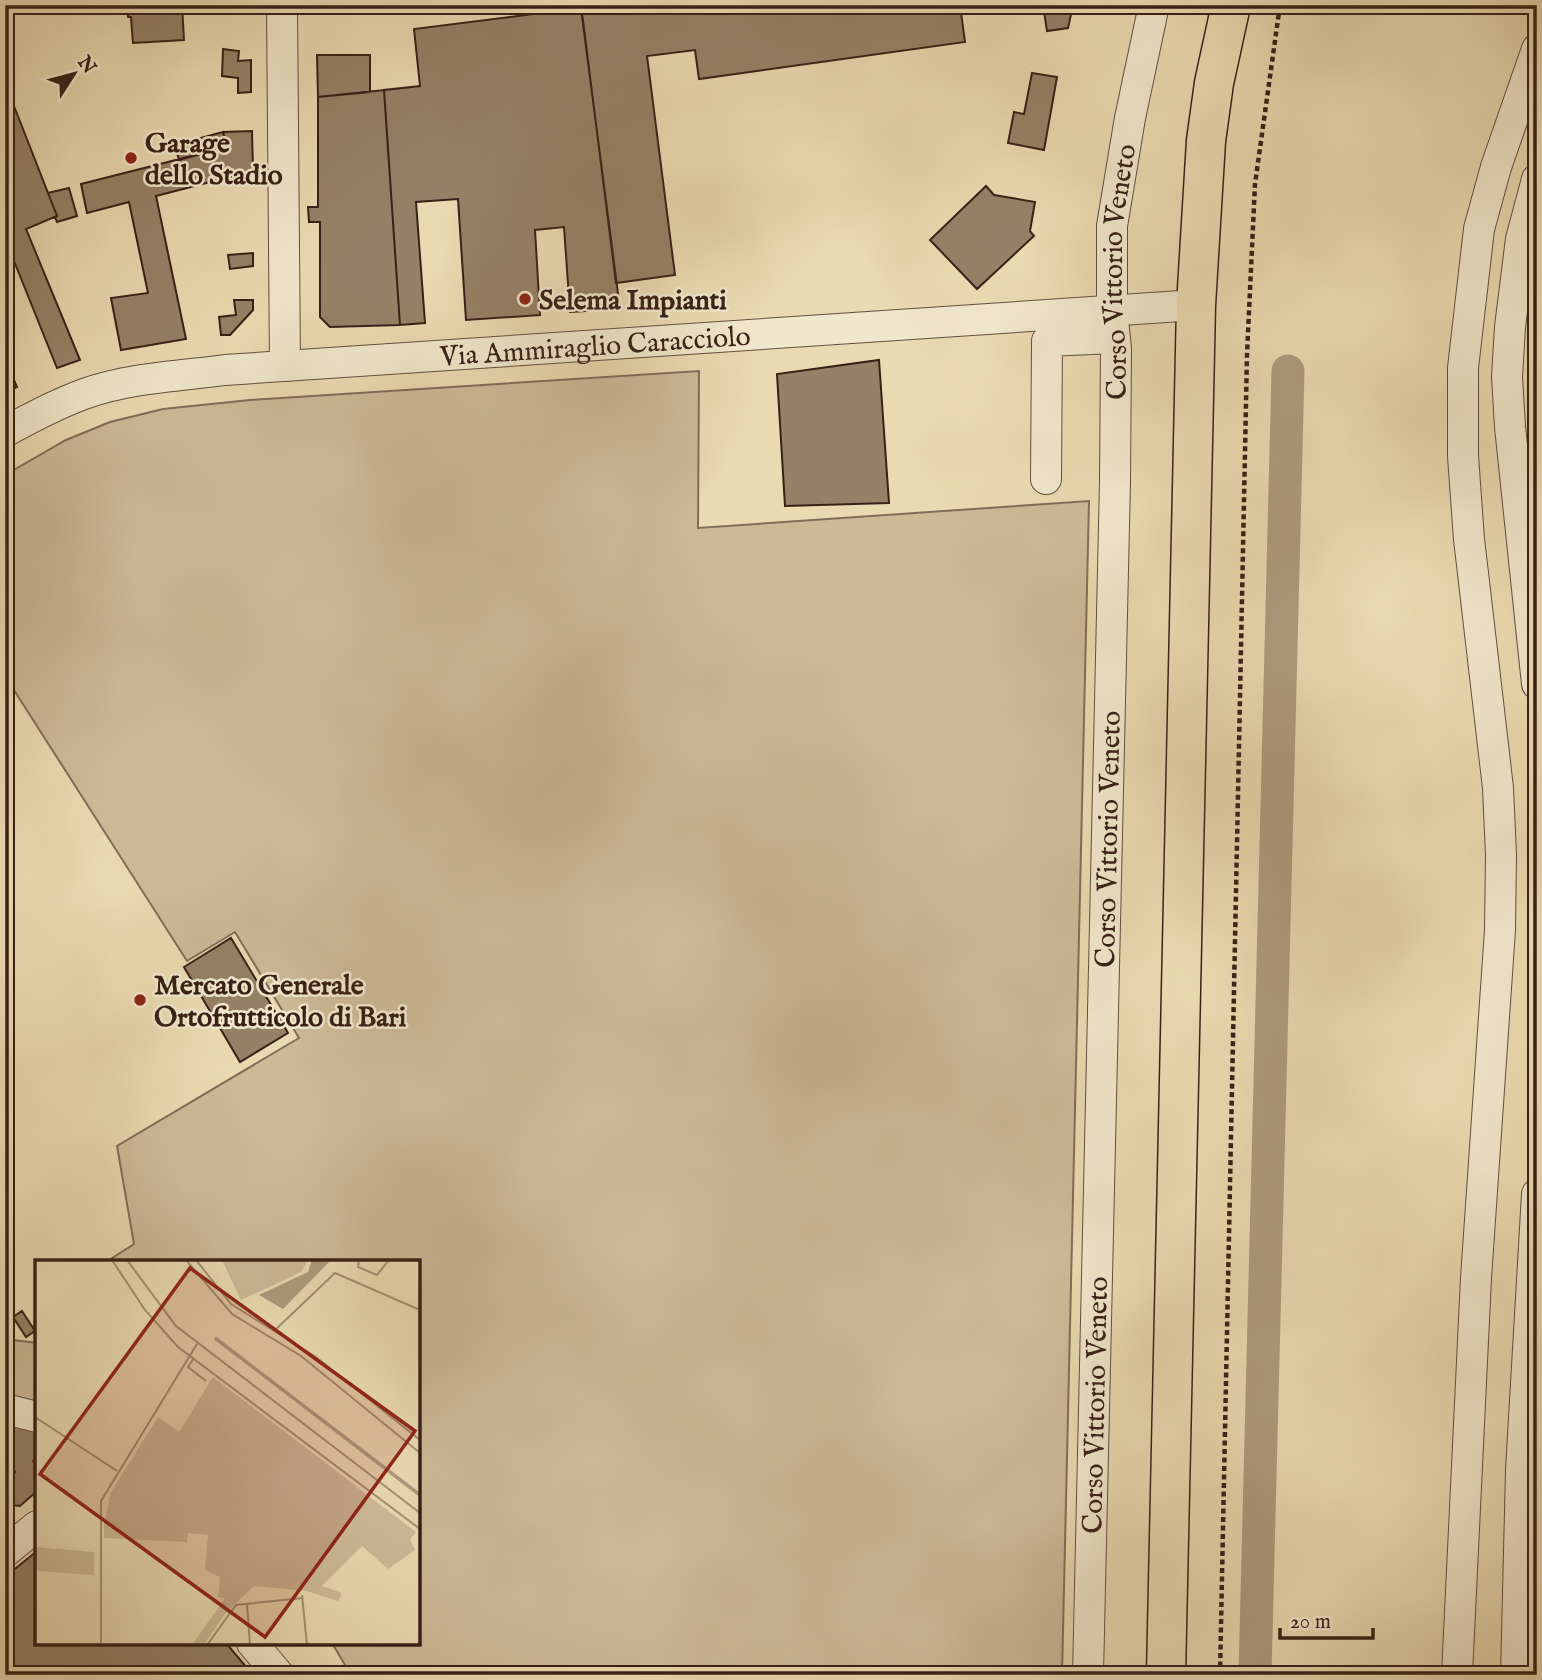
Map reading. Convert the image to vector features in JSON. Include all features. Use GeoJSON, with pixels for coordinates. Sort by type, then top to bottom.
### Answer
{"type":"FeatureCollection","features":[{"type":"Feature","properties":{"kind":"main road"},"geometry":{"type":"LineString","coordinates":[[1166,1675],[1196,305],[1206,141],[1214,83],[1231,5]]}},
{"type":"Feature","properties":{"kind":"street"},"geometry":{"type":"LineString","coordinates":[[282,5],[285,366]]}},
{"type":"Feature","properties":{"kind":"street","name":"Corso Vittorio Veneto"},"geometry":{"type":"LineString","coordinates":[[1088,1675],[1115,495],[1112,226],[1127,131],[1154,5]]}},
{"type":"Feature","properties":{"kind":"street"},"geometry":{"type":"LineString","coordinates":[[1457,1675],[1476,1279],[1500,930],[1502,855],[1498,789],[1469,539],[1463,456],[1463,368],[1479,229],[1496,167],[1537,50]]}},
{"type":"Feature","properties":{"kind":"street"},"geometry":{"type":"LineString","coordinates":[[1537,179],[1521,239],[1507,377],[1537,684]]}},
{"type":"Feature","properties":{"kind":"street","name":"Via Ammiraglio Caracciolo"},"geometry":{"type":"LineString","coordinates":[[5,432],[86,393],[225,370],[1113,324],[1196,305]]}},
{"type":"Feature","properties":{"kind":"street"},"geometry":{"type":"LineString","coordinates":[[1046,479],[1047,341],[1113,324]]}},
{"type":"Feature","properties":{"kind":"street"},"geometry":{"type":"LineString","coordinates":[[1516,1675],[1521,1470],[1537,1194]]}},
{"type":"Feature","properties":{"kind":"street"},"geometry":{"type":"LineString","coordinates":[[5,1409],[35,1416]]}},
{"type":"Feature","properties":{"kind":"street"},"geometry":{"type":"LineString","coordinates":[[5,1552],[35,1528]]}},
{"type":"Feature","properties":{"kind":"street"},"geometry":{"type":"LineString","coordinates":[[254,1645],[279,1675]]}},
{"type":"Feature","properties":{"kind":"path"},"geometry":{"type":"LineString","coordinates":[[1220,1675],[1247,354],[1255,184],[1280,5]]}},
{"type":"Feature","properties":{"kind":"shaded area"},"geometry":{"type":"Polygon","coordinates":[[[699,371],[698,528],[1089,501],[1062,1675],[351,1675],[333,1645],[420,1645],[420,1260],[109,1260],[134,1244],[117,1146],[299,1038],[235,932],[187,961],[5,676],[5,475],[66,440],[110,422],[163,409],[250,400],[699,371]]]}},
{"type":"Feature","properties":{"kind":"shaded area"},"geometry":{"type":"Polygon","coordinates":[[[5,1339],[35,1343],[35,1405],[5,1402],[5,1339]]]}},
{"type":"Feature","properties":{"kind":"building"},"geometry":{"type":"Polygon","coordinates":[[[127,5],[182,5],[184,40],[133,43],[127,5]]]}},
{"type":"Feature","properties":{"kind":"building"},"geometry":{"type":"Polygon","coordinates":[[[581,5],[960,5],[965,42],[699,79],[695,50],[647,56],[675,275],[616,283],[581,5]]]}},
{"type":"Feature","properties":{"kind":"building"},"geometry":{"type":"Polygon","coordinates":[[[1043,5],[1073,5],[1068,28],[1047,31],[1043,5]]]}},
{"type":"Feature","properties":{"kind":"building"},"geometry":{"type":"Polygon","coordinates":[[[581,8],[620,309],[570,312],[564,227],[535,230],[540,315],[466,320],[458,199],[416,202],[425,323],[400,325],[384,90],[420,86],[414,29],[581,8]]]}},
{"type":"Feature","properties":{"kind":"building"},"geometry":{"type":"Polygon","coordinates":[[[223,49],[239,51],[238,61],[251,60],[251,92],[238,93],[238,78],[222,76],[223,49]]]}},
{"type":"Feature","properties":{"kind":"building"},"geometry":{"type":"Polygon","coordinates":[[[317,55],[370,55],[370,92],[318,97],[317,55]]]}},
{"type":"Feature","properties":{"kind":"building"},"geometry":{"type":"Polygon","coordinates":[[[1032,73],[1057,77],[1044,150],[1008,143],[1014,112],[1024,114],[1032,73]]]}},
{"type":"Feature","properties":{"kind":"building"},"geometry":{"type":"Polygon","coordinates":[[[384,90],[400,325],[330,327],[320,317],[320,222],[309,222],[308,207],[318,207],[318,97],[384,90]]]}},
{"type":"Feature","properties":{"kind":"building"},"geometry":{"type":"Polygon","coordinates":[[[14,106],[57,216],[26,229],[80,360],[57,368],[14,261],[5,265],[5,110],[14,106]]]}},
{"type":"Feature","properties":{"kind":"building"},"geometry":{"type":"Polygon","coordinates":[[[252,131],[253,171],[156,196],[186,339],[121,350],[111,298],[148,293],[129,202],[87,213],[81,184],[227,147],[223,132],[252,131]]]}},
{"type":"Feature","properties":{"kind":"building"},"geometry":{"type":"Polygon","coordinates":[[[223,132],[227,147],[179,160],[175,145],[223,132]]]}},
{"type":"Feature","properties":{"kind":"building"},"geometry":{"type":"Polygon","coordinates":[[[986,186],[994,195],[1035,202],[1030,231],[1034,236],[977,289],[930,240],[986,186]]]}},
{"type":"Feature","properties":{"kind":"building"},"geometry":{"type":"Polygon","coordinates":[[[69,188],[77,216],[57,222],[48,193],[69,188]]]}},
{"type":"Feature","properties":{"kind":"building"},"geometry":{"type":"Polygon","coordinates":[[[253,253],[253,266],[230,269],[228,255],[253,253]]]}},
{"type":"Feature","properties":{"kind":"building"},"geometry":{"type":"Polygon","coordinates":[[[234,300],[253,300],[253,310],[230,335],[221,335],[219,317],[236,315],[234,300]]]}},
{"type":"Feature","properties":{"kind":"building"},"geometry":{"type":"Polygon","coordinates":[[[5,351],[17,387],[5,393],[5,351]]]}},
{"type":"Feature","properties":{"kind":"building"},"geometry":{"type":"Polygon","coordinates":[[[879,360],[889,503],[785,506],[777,374],[879,360]]]}},
{"type":"Feature","properties":{"kind":"building"},"geometry":{"type":"Polygon","coordinates":[[[231,938],[288,1033],[240,1062],[184,967],[231,938]]]}},
{"type":"Feature","properties":{"kind":"building"},"geometry":{"type":"Polygon","coordinates":[[[22,1311],[35,1331],[26,1337],[13,1317],[22,1311]]]}},
{"type":"Feature","properties":{"kind":"building"},"geometry":{"type":"Polygon","coordinates":[[[5,1422],[35,1424],[35,1493],[20,1506],[12,1505],[5,1511],[5,1480],[15,1472],[5,1461],[5,1422]]]}},
{"type":"Feature","properties":{"kind":"building"},"geometry":{"type":"Polygon","coordinates":[[[35,1553],[35,1645],[228,1645],[253,1675],[5,1675],[5,1577],[35,1553]]]}},
{"type":"Feature","properties":{"kind":"waterway"},"geometry":{"type":"LineString","coordinates":[[1255,1675],[1288,371]]}},
{"type":"Feature","properties":{"kind":"place","name":"Garage dello Stadio"},"geometry":{"type":"Point","coordinates":[131,158]}},
{"type":"Feature","properties":{"kind":"place","name":"Selema Impianti"},"geometry":{"type":"Point","coordinates":[525,299]}},
{"type":"Feature","properties":{"kind":"place","name":"Mercato Generale Ortofrutticolo di Bari"},"geometry":{"type":"Point","coordinates":[140,1000]}}]}
